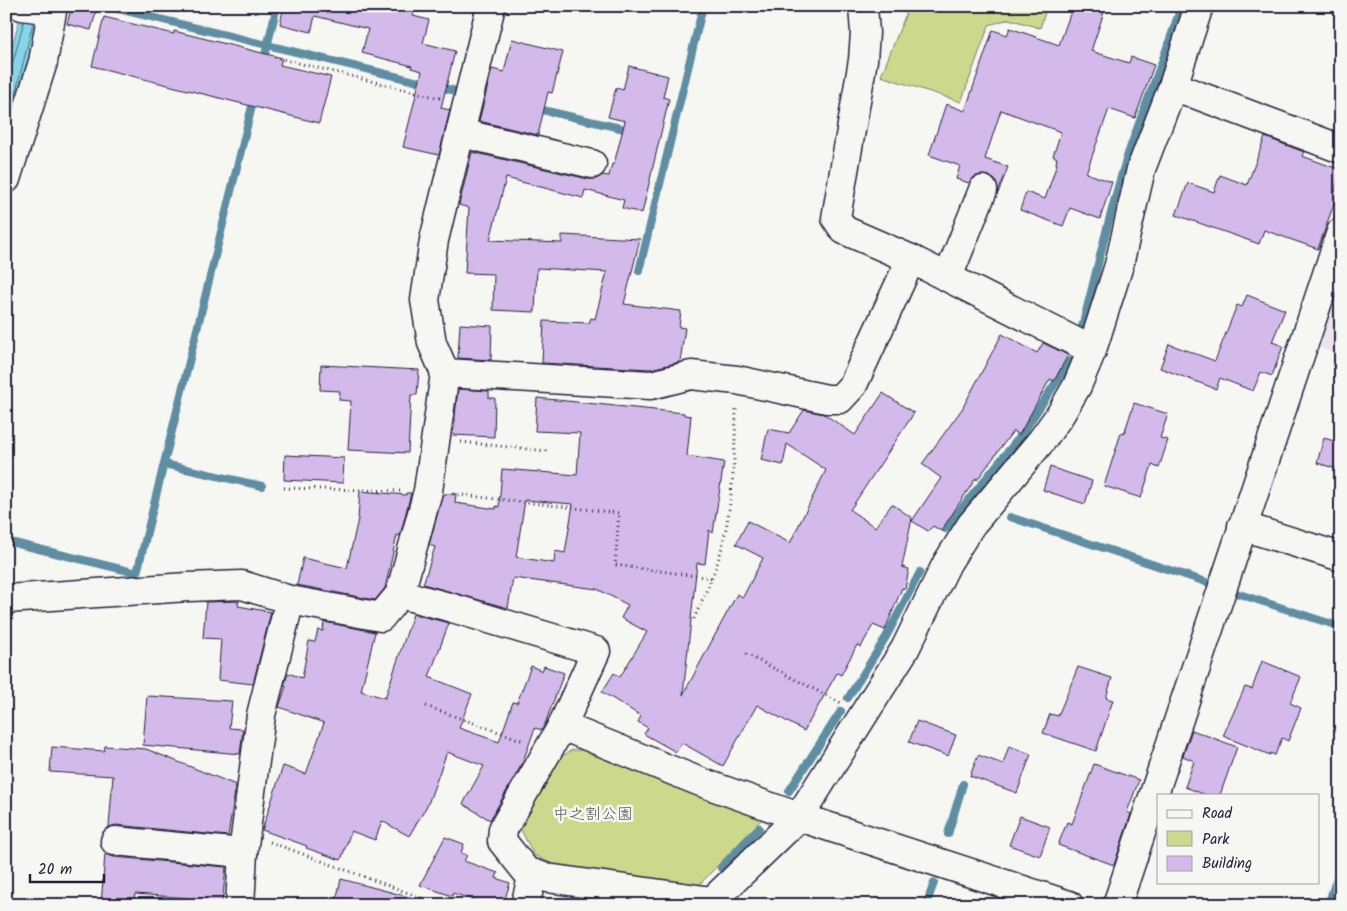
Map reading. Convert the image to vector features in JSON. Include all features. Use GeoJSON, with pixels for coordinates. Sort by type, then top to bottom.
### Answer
{"type":"FeatureCollection","features":[{"type":"Feature","properties":{"kind":"street"},"geometry":{"type":"LineString","coordinates":[[6,599],[242,585],[290,600],[380,617],[400,594],[428,492],[445,373],[432,343],[425,300],[434,240],[491,6]]}},
{"type":"Feature","properties":{"kind":"street"},"geometry":{"type":"LineString","coordinates":[[863,6],[864,60],[836,218],[844,230],[911,259],[1092,350]]}},
{"type":"Feature","properties":{"kind":"street"},"geometry":{"type":"LineString","coordinates":[[400,594],[596,651],[555,738],[503,830],[502,840],[526,872],[547,878],[710,903],[799,817],[905,649],[947,563],[971,525],[1042,440],[1060,415],[1076,386],[1092,350],[1119,265],[1141,169],[1173,86],[1200,6]]}},
{"type":"Feature","properties":{"kind":"street"},"geometry":{"type":"LineString","coordinates":[[6,178],[43,62],[43,8]]}},
{"type":"Feature","properties":{"kind":"street"},"geometry":{"type":"LineString","coordinates":[[1173,86],[1341,149]]}},
{"type":"Feature","properties":{"kind":"street"},"geometry":{"type":"LineString","coordinates":[[461,132],[592,164]]}},
{"type":"Feature","properties":{"kind":"street"},"geometry":{"type":"LineString","coordinates":[[948,277],[983,190]]}},
{"type":"Feature","properties":{"kind":"street"},"geometry":{"type":"LineString","coordinates":[[1117,905],[1341,232]]}},
{"type":"Feature","properties":{"kind":"street"},"geometry":{"type":"LineString","coordinates":[[445,373],[651,386],[691,376],[737,380],[827,399],[840,399],[853,385],[911,259]]}},
{"type":"Feature","properties":{"kind":"street"},"geometry":{"type":"LineString","coordinates":[[1242,526],[1341,557]]}},
{"type":"Feature","properties":{"kind":"street"},"geometry":{"type":"LineString","coordinates":[[240,905],[244,843],[261,716],[290,600]]}},
{"type":"Feature","properties":{"kind":"street"},"geometry":{"type":"LineString","coordinates":[[555,738],[698,781],[799,817],[1069,905]]}},
{"type":"Feature","properties":{"kind":"street"},"geometry":{"type":"LineString","coordinates":[[115,842],[244,843]]}},
{"type":"Feature","properties":{"kind":"street"},"geometry":{"type":"LineString","coordinates":[[525,905],[533,874]]}},
{"type":"Feature","properties":{"kind":"path"},"geometry":{"type":"LineString","coordinates":[[274,57],[468,105]]}},
{"type":"Feature","properties":{"kind":"path"},"geometry":{"type":"LineString","coordinates":[[694,618],[712,578],[722,548],[735,466],[737,380]]}},
{"type":"Feature","properties":{"kind":"path"},"geometry":{"type":"LineString","coordinates":[[435,439],[547,451]]}},
{"type":"Feature","properties":{"kind":"path"},"geometry":{"type":"LineString","coordinates":[[284,488],[428,492],[619,513],[615,565],[712,578]]}},
{"type":"Feature","properties":{"kind":"path"},"geometry":{"type":"LineString","coordinates":[[746,654],[864,714]]}},
{"type":"Feature","properties":{"kind":"path"},"geometry":{"type":"LineString","coordinates":[[426,706],[555,738]]}},
{"type":"Feature","properties":{"kind":"path"},"geometry":{"type":"LineString","coordinates":[[244,843],[441,905]]}},
{"type":"Feature","properties":{"kind":"shaded area"},"geometry":{"type":"Polygon","coordinates":[[[1341,263],[1341,356],[1313,345],[1341,263]]]}},
{"type":"Feature","properties":{"kind":"green space"},"geometry":{"type":"Polygon","coordinates":[[[909,6],[1047,6],[1040,28],[1009,19],[989,25],[961,102],[881,76],[909,6]]]}},
{"type":"Feature","properties":{"kind":"green space","name":"中之割公園"},"geometry":{"type":"Polygon","coordinates":[[[572,750],[584,750],[763,818],[699,885],[554,865],[534,855],[521,830],[530,809],[561,757],[572,750]]]}},
{"type":"Feature","properties":{"kind":"water"},"geometry":{"type":"Polygon","coordinates":[[[23,6],[42,6],[6,149],[6,69],[23,6]]]}},
{"type":"Feature","properties":{"kind":"building"},"geometry":{"type":"Polygon","coordinates":[[[72,6],[96,12],[91,30],[67,24],[72,6]]]}},
{"type":"Feature","properties":{"kind":"building"},"geometry":{"type":"Polygon","coordinates":[[[284,6],[416,6],[413,16],[429,20],[423,43],[455,51],[441,108],[450,110],[439,155],[403,147],[422,71],[411,68],[412,66],[362,53],[368,29],[315,16],[311,32],[280,24],[284,6]]]}},
{"type":"Feature","properties":{"kind":"building"},"geometry":{"type":"Polygon","coordinates":[[[1073,6],[1106,6],[1091,51],[1129,63],[1131,57],[1154,65],[1135,118],[1109,109],[1086,173],[1112,182],[1100,219],[1070,208],[1063,226],[1020,210],[1026,192],[1045,199],[1057,164],[1057,158],[1053,156],[1061,132],[1001,110],[985,159],[1008,167],[998,193],[996,181],[989,176],[980,175],[974,177],[969,183],[956,179],[960,166],[929,155],[946,104],[965,111],[993,30],[1007,35],[1010,28],[1059,45],[1073,6]]]}},
{"type":"Feature","properties":{"kind":"building"},"geometry":{"type":"Polygon","coordinates":[[[104,17],[174,34],[174,31],[282,58],[280,65],[331,77],[319,123],[92,66],[104,17]]]}},
{"type":"Feature","properties":{"kind":"building"},"geometry":{"type":"Polygon","coordinates":[[[512,39],[563,52],[552,93],[548,92],[538,135],[479,121],[492,69],[504,72],[512,39]]]}},
{"type":"Feature","properties":{"kind":"building"},"geometry":{"type":"Polygon","coordinates":[[[629,66],[668,76],[663,97],[669,99],[642,213],[622,208],[624,200],[585,190],[583,198],[506,178],[490,240],[562,243],[562,235],[640,239],[624,304],[681,311],[679,327],[685,328],[680,362],[650,369],[542,363],[544,321],[589,323],[591,318],[595,319],[607,272],[537,268],[535,312],[493,310],[494,274],[465,273],[469,208],[459,205],[472,152],[588,179],[596,179],[603,175],[609,176],[625,121],[608,117],[616,88],[623,90],[629,66]]]}},
{"type":"Feature","properties":{"kind":"building"},"geometry":{"type":"Polygon","coordinates":[[[1265,137],[1304,152],[1302,156],[1341,170],[1335,191],[1338,192],[1318,249],[1264,230],[1259,244],[1176,215],[1188,183],[1214,192],[1220,175],[1247,185],[1265,137]]]}},
{"type":"Feature","properties":{"kind":"building"},"geometry":{"type":"Polygon","coordinates":[[[1247,295],[1285,310],[1272,342],[1283,346],[1272,376],[1261,372],[1253,391],[1220,378],[1216,389],[1160,368],[1169,344],[1215,361],[1237,305],[1242,307],[1247,295]]]}},
{"type":"Feature","properties":{"kind":"building"},"geometry":{"type":"Polygon","coordinates":[[[460,324],[492,326],[491,360],[458,358],[460,324]]]}},
{"type":"Feature","properties":{"kind":"building"},"geometry":{"type":"Polygon","coordinates":[[[1002,334],[1037,353],[1043,343],[1068,355],[1054,381],[1050,379],[1019,435],[1013,431],[977,480],[976,478],[941,531],[933,526],[928,531],[912,521],[941,478],[922,464],[962,409],[1002,334]]]}},
{"type":"Feature","properties":{"kind":"building"},"geometry":{"type":"Polygon","coordinates":[[[321,365],[419,370],[417,395],[411,395],[408,453],[348,450],[351,401],[339,400],[340,391],[320,390],[321,365]]]}},
{"type":"Feature","properties":{"kind":"building"},"geometry":{"type":"Polygon","coordinates":[[[458,389],[489,391],[489,398],[495,398],[494,437],[453,435],[458,389]]]}},
{"type":"Feature","properties":{"kind":"building"},"geometry":{"type":"Polygon","coordinates":[[[883,393],[914,413],[850,510],[875,527],[892,504],[912,518],[902,567],[909,569],[905,589],[902,588],[885,630],[873,625],[861,647],[857,645],[841,675],[837,673],[804,731],[757,705],[723,766],[682,743],[676,752],[644,734],[648,728],[638,722],[641,716],[602,692],[614,673],[620,677],[647,632],[621,618],[628,605],[597,589],[513,578],[508,608],[423,584],[435,547],[429,545],[443,494],[456,494],[455,503],[496,509],[496,506],[499,507],[502,469],[577,475],[580,433],[535,431],[537,398],[684,413],[684,415],[691,416],[687,456],[724,462],[713,533],[709,530],[705,564],[697,563],[683,695],[737,594],[743,597],[763,558],[736,544],[748,521],[790,543],[826,470],[787,444],[783,465],[761,460],[768,429],[789,433],[804,410],[824,414],[855,435],[883,393]],[[525,500],[516,557],[554,563],[555,551],[565,553],[573,504],[525,500]]]}},
{"type":"Feature","properties":{"kind":"building"},"geometry":{"type":"Polygon","coordinates":[[[1134,403],[1168,414],[1160,438],[1168,440],[1159,468],[1152,465],[1141,498],[1104,486],[1121,433],[1124,434],[1134,403]]]}},
{"type":"Feature","properties":{"kind":"building"},"geometry":{"type":"Polygon","coordinates":[[[1324,438],[1341,443],[1341,470],[1317,463],[1324,438]]]}},
{"type":"Feature","properties":{"kind":"building"},"geometry":{"type":"Polygon","coordinates":[[[285,455],[344,458],[343,483],[284,480],[285,455]]]}},
{"type":"Feature","properties":{"kind":"building"},"geometry":{"type":"Polygon","coordinates":[[[1050,467],[1092,481],[1085,504],[1043,490],[1050,467]]]}},
{"type":"Feature","properties":{"kind":"building"},"geometry":{"type":"Polygon","coordinates":[[[360,491],[406,495],[406,493],[411,493],[400,536],[397,535],[385,588],[375,600],[297,585],[303,558],[347,568],[358,519],[360,491]]]}},
{"type":"Feature","properties":{"kind":"building"},"geometry":{"type":"Polygon","coordinates":[[[239,601],[238,606],[271,612],[253,684],[218,680],[221,639],[203,638],[206,602],[239,601]]]}},
{"type":"Feature","properties":{"kind":"building"},"geometry":{"type":"Polygon","coordinates":[[[413,614],[449,623],[429,677],[472,694],[459,728],[499,742],[513,702],[517,703],[531,666],[542,671],[544,666],[564,673],[542,730],[535,728],[522,764],[490,820],[463,804],[484,766],[447,752],[428,804],[409,836],[382,821],[375,840],[351,831],[341,860],[262,830],[283,766],[306,774],[324,723],[279,707],[288,673],[302,678],[309,641],[315,642],[318,630],[323,631],[324,622],[375,632],[361,691],[385,698],[413,614]]]}},
{"type":"Feature","properties":{"kind":"building"},"geometry":{"type":"Polygon","coordinates":[[[1262,661],[1301,677],[1290,703],[1301,708],[1288,741],[1282,738],[1275,755],[1270,753],[1270,755],[1223,736],[1245,687],[1252,689],[1262,661]]]}},
{"type":"Feature","properties":{"kind":"building"},"geometry":{"type":"Polygon","coordinates":[[[1078,667],[1112,678],[1106,698],[1113,700],[1096,751],[1043,733],[1050,714],[1058,716],[1078,667]]]}},
{"type":"Feature","properties":{"kind":"building"},"geometry":{"type":"Polygon","coordinates":[[[147,696],[232,701],[229,728],[243,729],[240,754],[143,745],[147,696]]]}},
{"type":"Feature","properties":{"kind":"building"},"geometry":{"type":"Polygon","coordinates":[[[917,721],[956,735],[948,756],[909,742],[917,721]]]}},
{"type":"Feature","properties":{"kind":"building"},"geometry":{"type":"Polygon","coordinates":[[[1192,730],[1237,747],[1220,794],[1203,794],[1185,787],[1194,761],[1183,756],[1192,730]]]}},
{"type":"Feature","properties":{"kind":"building"},"geometry":{"type":"Polygon","coordinates":[[[105,746],[146,749],[236,785],[228,836],[116,825],[109,827],[113,776],[50,772],[52,747],[104,751],[105,746]]]}},
{"type":"Feature","properties":{"kind":"building"},"geometry":{"type":"Polygon","coordinates":[[[1009,746],[1031,754],[1017,793],[970,776],[978,755],[1003,764],[1009,746]]]}},
{"type":"Feature","properties":{"kind":"building"},"geometry":{"type":"Polygon","coordinates":[[[1094,764],[1139,780],[1127,812],[1131,814],[1114,865],[1058,845],[1067,822],[1072,824],[1094,764]]]}},
{"type":"Feature","properties":{"kind":"building"},"geometry":{"type":"Polygon","coordinates":[[[1020,816],[1050,827],[1040,856],[1009,845],[1020,816]]]}},
{"type":"Feature","properties":{"kind":"building"},"geometry":{"type":"Polygon","coordinates":[[[445,837],[464,844],[461,853],[467,855],[464,861],[498,873],[496,878],[510,883],[503,905],[487,905],[453,893],[452,896],[420,885],[445,837]]]}},
{"type":"Feature","properties":{"kind":"building"},"geometry":{"type":"Polygon","coordinates":[[[105,854],[114,857],[226,867],[222,905],[187,905],[188,898],[135,894],[133,905],[101,905],[105,854]]]}},
{"type":"Feature","properties":{"kind":"building"},"geometry":{"type":"Polygon","coordinates":[[[341,879],[413,898],[413,905],[335,905],[341,879]]]}},
{"type":"Feature","properties":{"kind":"waterway"},"geometry":{"type":"LineString","coordinates":[[106,6],[456,91]]}},
{"type":"Feature","properties":{"kind":"waterway"},"geometry":{"type":"LineString","coordinates":[[263,63],[277,6]]}},
{"type":"Feature","properties":{"kind":"waterway"},"geometry":{"type":"LineString","coordinates":[[639,271],[703,6]]}},
{"type":"Feature","properties":{"kind":"waterway"},"geometry":{"type":"LineString","coordinates":[[1082,327],[1127,157],[1181,6]]}},
{"type":"Feature","properties":{"kind":"waterway"},"geometry":{"type":"LineString","coordinates":[[6,541],[137,573],[254,98]]}},
{"type":"Feature","properties":{"kind":"waterway"},"geometry":{"type":"LineString","coordinates":[[534,108],[633,131]]}},
{"type":"Feature","properties":{"kind":"waterway"},"geometry":{"type":"LineString","coordinates":[[945,529],[1022,434],[1070,361]]}},
{"type":"Feature","properties":{"kind":"waterway"},"geometry":{"type":"LineString","coordinates":[[164,464],[262,486]]}},
{"type":"Feature","properties":{"kind":"waterway"},"geometry":{"type":"LineString","coordinates":[[1010,517],[1212,584]]}},
{"type":"Feature","properties":{"kind":"waterway"},"geometry":{"type":"LineString","coordinates":[[848,698],[886,637],[920,572]]}},
{"type":"Feature","properties":{"kind":"waterway"},"geometry":{"type":"LineString","coordinates":[[1236,593],[1341,627]]}},
{"type":"Feature","properties":{"kind":"waterway"},"geometry":{"type":"LineString","coordinates":[[789,791],[841,711]]}},
{"type":"Feature","properties":{"kind":"waterway"},"geometry":{"type":"LineString","coordinates":[[948,834],[963,784]]}},
{"type":"Feature","properties":{"kind":"waterway"},"geometry":{"type":"LineString","coordinates":[[721,868],[759,828]]}},
{"type":"Feature","properties":{"kind":"waterway"},"geometry":{"type":"LineString","coordinates":[[1328,905],[1341,865]]}},
{"type":"Feature","properties":{"kind":"waterway"},"geometry":{"type":"LineString","coordinates":[[926,905],[934,883]]}}]}
